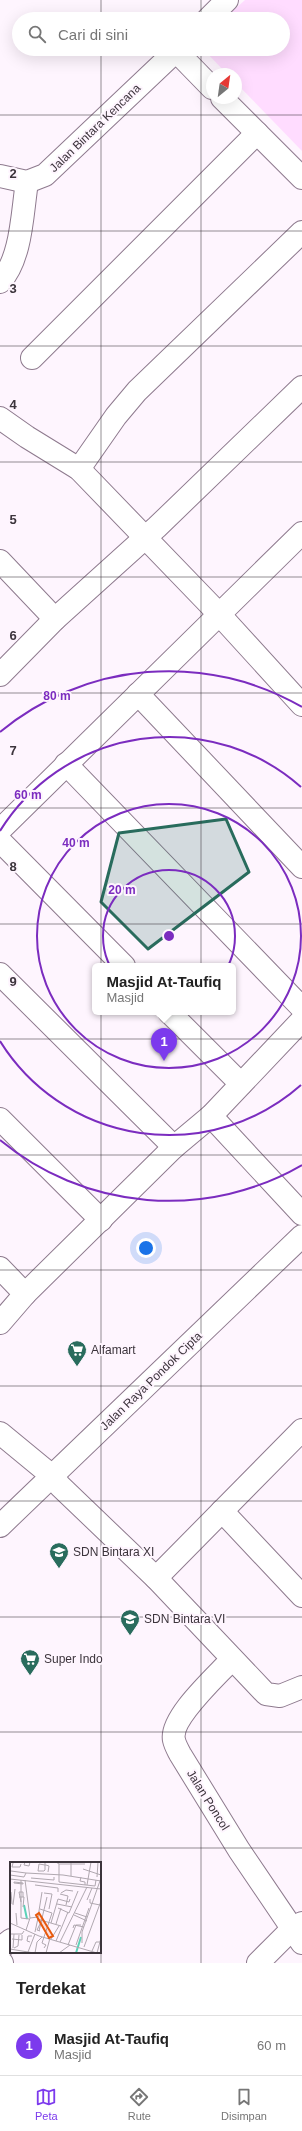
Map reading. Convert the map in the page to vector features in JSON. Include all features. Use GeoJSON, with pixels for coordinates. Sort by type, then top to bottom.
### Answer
{"type":"FeatureCollection","features":[{"type":"Feature","properties":{"kind":"street"},"geometry":{"type":"LineString","coordinates":[[215,12],[227,0]]}},
{"type":"Feature","properties":{"kind":"street","name":"Jalan Bintara Kencana"},"geometry":{"type":"LineString","coordinates":[[27,182],[46,175],[171,56]]}},
{"type":"Feature","properties":{"kind":"street"},"geometry":{"type":"LineString","coordinates":[[183,56],[206,81]]}},
{"type":"Feature","properties":{"kind":"street"},"geometry":{"type":"LineString","coordinates":[[228,104],[302,178]]}},
{"type":"Feature","properties":{"kind":"street"},"geometry":{"type":"LineString","coordinates":[[32,358],[257,133]]}},
{"type":"Feature","properties":{"kind":"street"},"geometry":{"type":"LineString","coordinates":[[0,176],[27,182],[16,255],[10,269],[0,282]]}},
{"type":"Feature","properties":{"kind":"street"},"geometry":{"type":"LineString","coordinates":[[79,469],[116,416],[137,391],[302,232]]}},
{"type":"Feature","properties":{"kind":"street"},"geometry":{"type":"LineString","coordinates":[[0,675],[55,619],[302,387]]}},
{"type":"Feature","properties":{"kind":"street"},"geometry":{"type":"LineString","coordinates":[[0,418],[27,437],[79,469],[219,614],[302,705]]}},
{"type":"Feature","properties":{"kind":"street"},"geometry":{"type":"LineString","coordinates":[[0,830],[219,614],[301,536]]}},
{"type":"Feature","properties":{"kind":"street"},"geometry":{"type":"LineString","coordinates":[[0,561],[55,619]]}},
{"type":"Feature","properties":{"kind":"street"},"geometry":{"type":"LineString","coordinates":[[138,694],[302,867]]}},
{"type":"Feature","properties":{"kind":"street"},"geometry":{"type":"LineString","coordinates":[[66,764],[302,1008]]}},
{"type":"Feature","properties":{"kind":"street"},"geometry":{"type":"LineString","coordinates":[[0,842],[121,963]]}},
{"type":"Feature","properties":{"kind":"street"},"geometry":{"type":"LineString","coordinates":[[0,974],[174,1147]]}},
{"type":"Feature","properties":{"kind":"street"},"geometry":{"type":"LineString","coordinates":[[173,1015],[241,1084]]}},
{"type":"Feature","properties":{"kind":"street"},"geometry":{"type":"LineString","coordinates":[[0,1323],[25,1294],[174,1147],[211,1116],[302,1020]]}},
{"type":"Feature","properties":{"kind":"street"},"geometry":{"type":"LineString","coordinates":[[211,1116],[302,1214]]}},
{"type":"Feature","properties":{"kind":"street"},"geometry":{"type":"LineString","coordinates":[[0,1118],[101,1220]]}},
{"type":"Feature","properties":{"kind":"street","name":"Jalan Raya Pondok Cipta"},"geometry":{"type":"LineString","coordinates":[[0,1526],[302,1236]]}},
{"type":"Feature","properties":{"kind":"street"},"geometry":{"type":"LineString","coordinates":[[0,1268],[25,1294]]}},
{"type":"Feature","properties":{"kind":"street"},"geometry":{"type":"LineString","coordinates":[[0,1433],[52,1476],[60,1486],[156,1578],[266,1694],[280,1696],[302,1687]]}},
{"type":"Feature","properties":{"kind":"street"},"geometry":{"type":"LineString","coordinates":[[156,1578],[222,1511],[299,1438]]}},
{"type":"Feature","properties":{"kind":"street"},"geometry":{"type":"LineString","coordinates":[[222,1511],[302,1596]]}},
{"type":"Feature","properties":{"kind":"street","name":"Jalan Poncol"},"geometry":{"type":"LineString","coordinates":[[232,1659],[185,1710],[176,1728],[173,1739],[184,1761],[298,1932]]}},
{"type":"Feature","properties":{"kind":"street"},"geometry":{"type":"LineString","coordinates":[[258,1963],[298,1932]]}},
{"type":"Feature","properties":{"kind":"street"},"geometry":{"type":"LineString","coordinates":[[0,1948],[10,1941]]}},
{"type":"Feature","properties":{"kind":"highlighted area"},"geometry":{"type":"Polygon","coordinates":[[[226,819],[249,872],[148,949],[101,902],[119,833],[226,819]]]}},
{"type":"Feature","properties":{"kind":"shaded area"},"geometry":{"type":"Polygon","coordinates":[[[245,0],[302,0],[302,151],[242,89],[242,68],[221,68],[210,56],[290,56],[290,12],[232,12],[245,0]]]}},
{"type":"Feature","properties":{"kind":"place","name":"Masjid At-Taufiq"},"geometry":{"type":"Point","coordinates":[164,1061]}},
{"type":"Feature","properties":{"kind":"place","name":"Alfamart"},"geometry":{"type":"Point","coordinates":[77,1367]}},
{"type":"Feature","properties":{"kind":"place","name":"SDN Bintara XI"},"geometry":{"type":"Point","coordinates":[59,1569]}},
{"type":"Feature","properties":{"kind":"place","name":"SDN Bintara VI"},"geometry":{"type":"Point","coordinates":[130,1636]}},
{"type":"Feature","properties":{"kind":"place","name":"Super Indo"},"geometry":{"type":"Point","coordinates":[30,1676]}}]}
